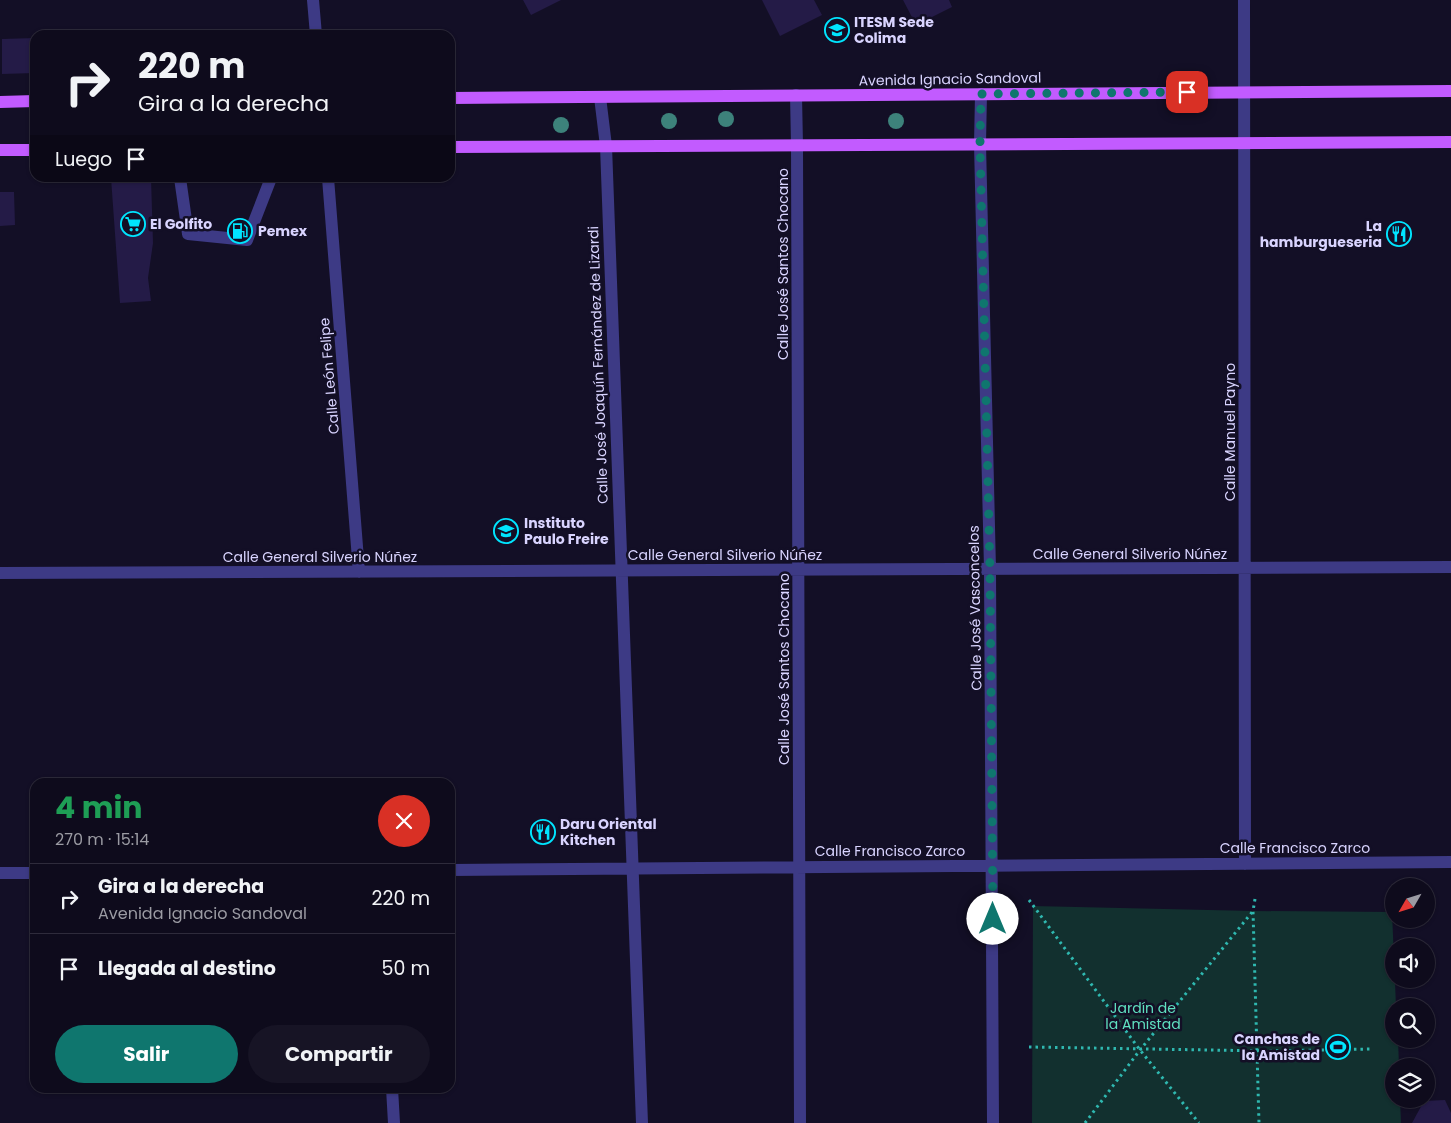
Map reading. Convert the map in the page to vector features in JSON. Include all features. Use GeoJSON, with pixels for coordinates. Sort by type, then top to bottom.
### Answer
{"type":"FeatureCollection","features":[{"type":"Feature","properties":{"kind":"main road","name":"Avenida Ignacio Sandoval"},"geometry":{"type":"LineString","coordinates":[[455,98],[1451,91]]}},
{"type":"Feature","properties":{"kind":"main road"},"geometry":{"type":"LineString","coordinates":[[0,102],[30,101]]}},
{"type":"Feature","properties":{"kind":"main road"},"geometry":{"type":"LineString","coordinates":[[455,147],[1451,142]]}},
{"type":"Feature","properties":{"kind":"main road"},"geometry":{"type":"LineString","coordinates":[[0,150],[30,150]]}},
{"type":"Feature","properties":{"kind":"street"},"geometry":{"type":"LineString","coordinates":[[313,0],[316,30]]}},
{"type":"Feature","properties":{"kind":"street","name":"Calle Manuel Payno"},"geometry":{"type":"LineString","coordinates":[[1244,0],[1245,864]]}},
{"type":"Feature","properties":{"kind":"street","name":"Calle José Vasconcelos"},"geometry":{"type":"LineString","coordinates":[[981,94],[980,144],[990,569],[994,1123]]}},
{"type":"Feature","properties":{"kind":"street","name":"Calle José Santos Chocano"},"geometry":{"type":"LineString","coordinates":[[796,95],[800,1123]]}},
{"type":"Feature","properties":{"kind":"street","name":"Calle José Joaquín Fernández de Lizardi"},"geometry":{"type":"LineString","coordinates":[[600,97],[606,146],[642,1123]]}},
{"type":"Feature","properties":{"kind":"street"},"geometry":{"type":"LineString","coordinates":[[181,182],[188,234],[247,240],[269,182]]}},
{"type":"Feature","properties":{"kind":"street","name":"Calle León Felipe"},"geometry":{"type":"LineString","coordinates":[[328,182],[359,572]]}},
{"type":"Feature","properties":{"kind":"street","name":"Calle General Silverio Núñez"},"geometry":{"type":"LineString","coordinates":[[0,574],[1451,567]]}},
{"type":"Feature","properties":{"kind":"street","name":"Calle Francisco Zarco"},"geometry":{"type":"LineString","coordinates":[[455,870],[1451,862]]}},
{"type":"Feature","properties":{"kind":"street"},"geometry":{"type":"LineString","coordinates":[[0,873],[30,873]]}},
{"type":"Feature","properties":{"kind":"street"},"geometry":{"type":"LineString","coordinates":[[392,1093],[394,1123]]}},
{"type":"Feature","properties":{"kind":"path"},"geometry":{"type":"LineString","coordinates":[[1255,899],[1253,911],[1259,1123]]}},
{"type":"Feature","properties":{"kind":"path"},"geometry":{"type":"LineString","coordinates":[[1029,900],[1140,1050],[1199,1123]]}},
{"type":"Feature","properties":{"kind":"path"},"geometry":{"type":"LineString","coordinates":[[1085,1123],[1140,1050],[1253,911]]}},
{"type":"Feature","properties":{"kind":"path"},"geometry":{"type":"LineString","coordinates":[[1028,1047],[1256,1051],[1371,1049]]}},
{"type":"Feature","properties":{"kind":"green space","name":"Jardín de la Amistad"},"geometry":{"type":"Polygon","coordinates":[[[1033,906],[1385,912],[1385,928],[1393,928],[1393,938],[1385,938],[1385,988],[1395,988],[1396,998],[1385,998],[1385,1048],[1398,1048],[1399,1058],[1385,1058],[1385,1108],[1400,1108],[1401,1123],[1032,1123],[1033,906]]]}},
{"type":"Feature","properties":{"kind":"building"},"geometry":{"type":"Polygon","coordinates":[[[523,0],[561,0],[531,15],[523,0]]]}},
{"type":"Feature","properties":{"kind":"building"},"geometry":{"type":"Polygon","coordinates":[[[762,0],[814,0],[822,15],[780,36],[762,0]]]}},
{"type":"Feature","properties":{"kind":"building"},"geometry":{"type":"Polygon","coordinates":[[[903,0],[949,0],[952,7],[916,25],[903,0]]]}},
{"type":"Feature","properties":{"kind":"building"},"geometry":{"type":"Polygon","coordinates":[[[30,38],[30,73],[2,74],[2,39],[30,38]]]}},
{"type":"Feature","properties":{"kind":"building","name":"El Golfito"},"geometry":{"type":"Polygon","coordinates":[[[111,182],[151,182],[153,243],[148,278],[151,301],[120,303],[111,182]]]}},
{"type":"Feature","properties":{"kind":"building"},"geometry":{"type":"Polygon","coordinates":[[[0,192],[14,192],[15,225],[0,226],[0,192]]]}},
{"type":"Feature","properties":{"kind":"building"},"geometry":{"type":"Polygon","coordinates":[[[1435,1100],[1445,1100],[1451,1113],[1451,1123],[1412,1123],[1420,1108],[1435,1108],[1435,1100]]]}},
{"type":"Feature","properties":{"kind":"place","name":"ITESM Sede Colima"},"geometry":{"type":"Point","coordinates":[837,30]}},
{"type":"Feature","properties":{"kind":"place","name":"El Golfito"},"geometry":{"type":"Point","coordinates":[133,224]}},
{"type":"Feature","properties":{"kind":"place","name":"Pemex"},"geometry":{"type":"Point","coordinates":[240,231]}},
{"type":"Feature","properties":{"kind":"place","name":"La hamburgueseria"},"geometry":{"type":"Point","coordinates":[1399,234]}},
{"type":"Feature","properties":{"kind":"place","name":"Instituto Paulo Freire"},"geometry":{"type":"Point","coordinates":[506,531]}},
{"type":"Feature","properties":{"kind":"place","name":"Daru Oriental Kitchen"},"geometry":{"type":"Point","coordinates":[543,832]}},
{"type":"Feature","properties":{"kind":"place","name":"Canchas de la Amistad"},"geometry":{"type":"Point","coordinates":[1338,1047]}},
{"type":"Feature","properties":{"kind":"route"},"geometry":{"type":"LineString","coordinates":[[993,919],[990,569],[980,144],[981,94],[1187,92]]}}]}
